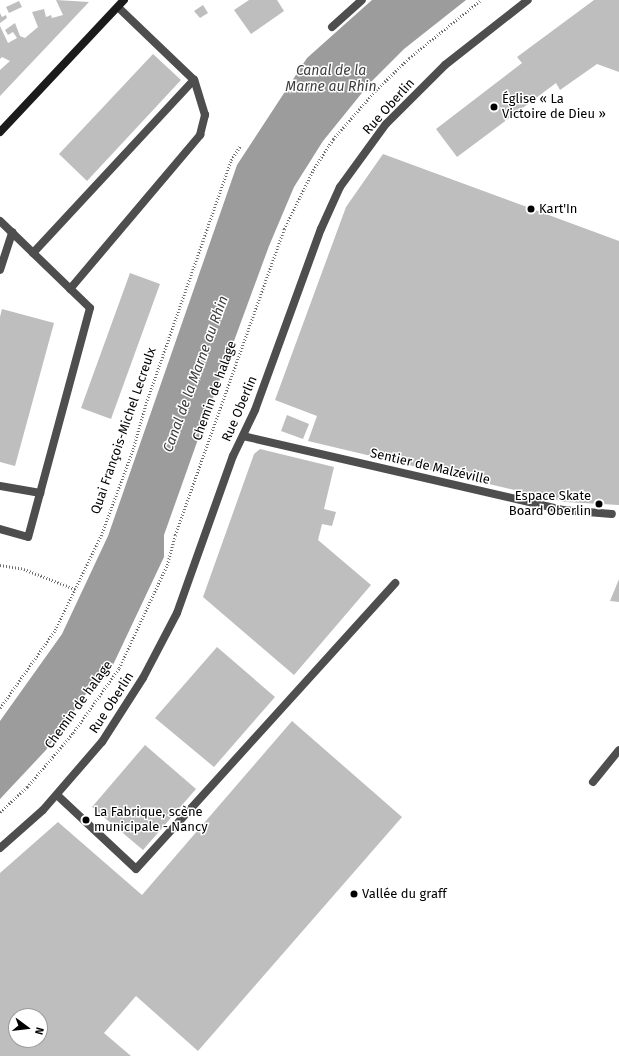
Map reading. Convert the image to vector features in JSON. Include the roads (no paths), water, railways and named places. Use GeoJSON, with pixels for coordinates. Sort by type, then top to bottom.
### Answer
{"type":"FeatureCollection","features":[{"type":"Feature","properties":{"kind":"main road"},"geometry":{"type":"LineString","coordinates":[[0,132],[124,0]]}},
{"type":"Feature","properties":{"kind":"street"},"geometry":{"type":"LineString","coordinates":[[332,27],[362,0]]}},
{"type":"Feature","properties":{"kind":"street","name":"Rue Oberlin"},"geometry":{"type":"LineString","coordinates":[[0,848],[57,795],[102,742],[143,678],[177,613],[321,229],[340,187],[386,124],[445,65],[528,0]]}},
{"type":"Feature","properties":{"kind":"street"},"geometry":{"type":"LineString","coordinates":[[70,289],[200,135],[204,115],[194,80],[118,7]]}},
{"type":"Feature","properties":{"kind":"street"},"geometry":{"type":"LineString","coordinates":[[33,253],[194,80]]}},
{"type":"Feature","properties":{"kind":"street"},"geometry":{"type":"LineString","coordinates":[[0,221],[90,308],[28,537],[0,529]]}},
{"type":"Feature","properties":{"kind":"street"},"geometry":{"type":"LineString","coordinates":[[0,270],[12,232]]}},
{"type":"Feature","properties":{"kind":"street","name":"Sentier de Malzéville"},"geometry":{"type":"LineString","coordinates":[[243,436],[563,510],[612,514]]}},
{"type":"Feature","properties":{"kind":"street"},"geometry":{"type":"LineString","coordinates":[[0,486],[40,493]]}},
{"type":"Feature","properties":{"kind":"street"},"geometry":{"type":"LineString","coordinates":[[57,795],[136,869],[395,582]]}},
{"type":"Feature","properties":{"kind":"street"},"geometry":{"type":"LineString","coordinates":[[593,782],[619,750]]}},
{"type":"Feature","properties":{"kind":"water","name":"Canal de la Marne au Rhin"},"geometry":{"type":"Polygon","coordinates":[[[372,0],[466,0],[404,49],[370,83],[323,141],[294,187],[269,246],[164,535],[164,557],[112,667],[98,677],[46,750],[0,799],[0,721],[62,634],[108,536],[237,165],[307,58],[372,0]]]}},
{"type":"Feature","properties":{"kind":"place","name":"Église « La Victoire de Dieu »"},"geometry":{"type":"Point","coordinates":[494,107]}},
{"type":"Feature","properties":{"kind":"place","name":"Kart'In"},"geometry":{"type":"Point","coordinates":[531,209]}},
{"type":"Feature","properties":{"kind":"place","name":"Espace Skate Board Oberlin"},"geometry":{"type":"Point","coordinates":[599,504]}},
{"type":"Feature","properties":{"kind":"place","name":"La Fabrique, scène municipale - Nancy"},"geometry":{"type":"Point","coordinates":[86,820]}},
{"type":"Feature","properties":{"kind":"place","name":"Vallée du graff"},"geometry":{"type":"Point","coordinates":[354,894]}}]}
